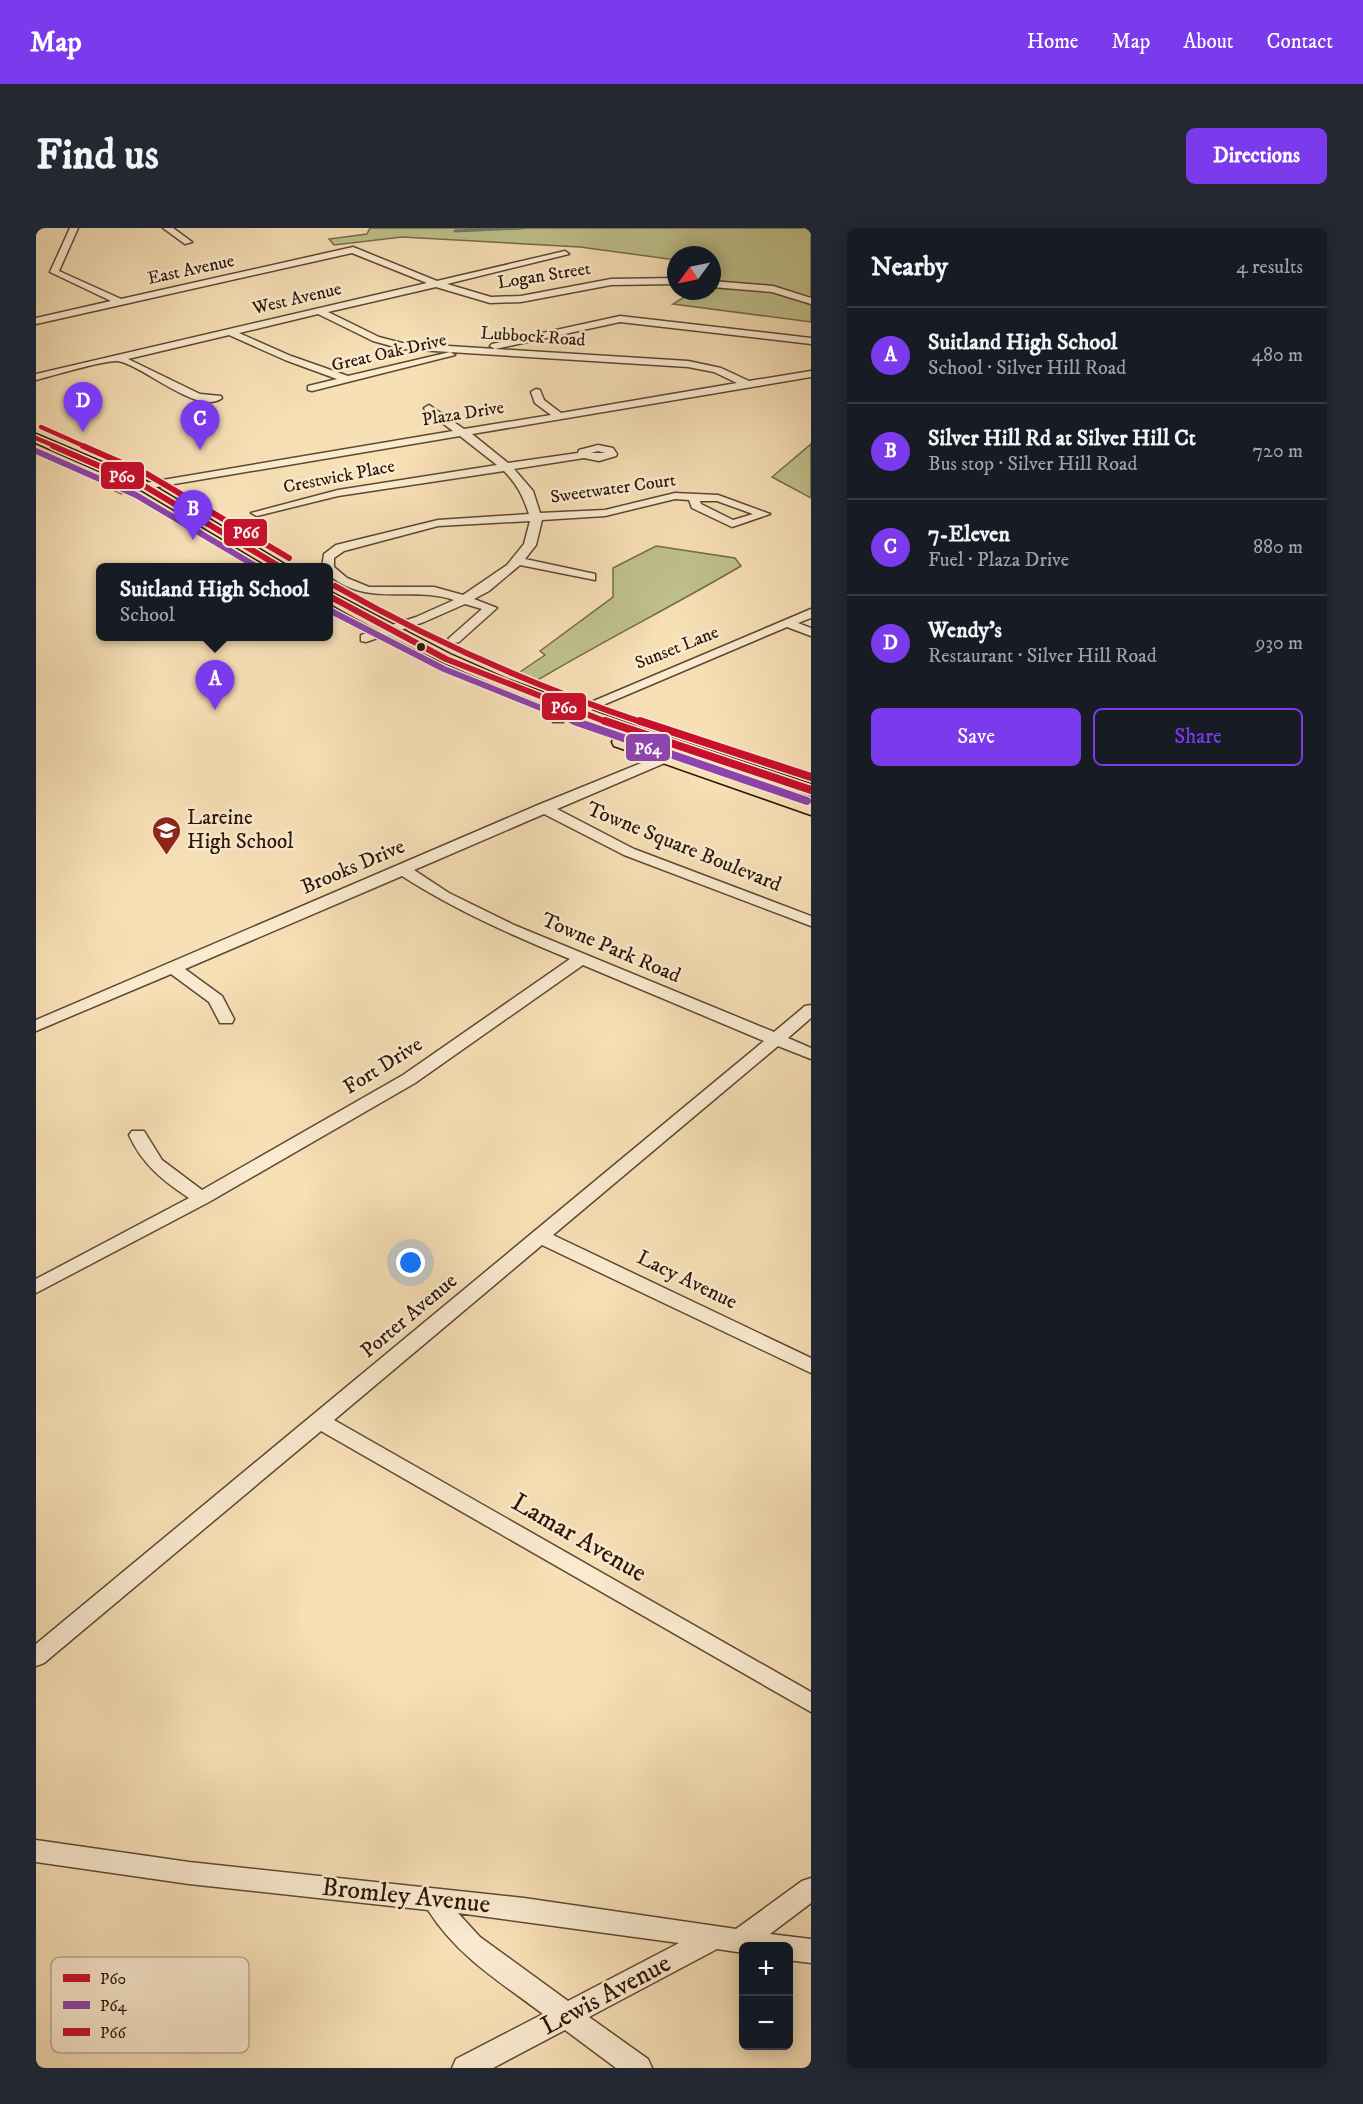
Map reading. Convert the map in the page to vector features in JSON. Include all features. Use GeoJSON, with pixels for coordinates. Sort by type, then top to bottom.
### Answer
{"type":"FeatureCollection","features":[{"type":"Feature","properties":{"kind":"main road"},"geometry":{"type":"LineString","coordinates":[[36,438],[141,484],[276,563]]}},
{"type":"Feature","properties":{"kind":"main road"},"geometry":{"type":"LineString","coordinates":[[36,451],[121,490],[245,563]]}},
{"type":"Feature","properties":{"kind":"main road"},"geometry":{"type":"LineString","coordinates":[[333,598],[388,631],[463,667],[578,710],[811,790]]}},
{"type":"Feature","properties":{"kind":"main road"},"geometry":{"type":"LineString","coordinates":[[333,618],[366,638],[442,676],[811,809]]}},
{"type":"Feature","properties":{"kind":"street"},"geometry":{"type":"LineString","coordinates":[[54,272],[74,228]]}},
{"type":"Feature","properties":{"kind":"street"},"geometry":{"type":"LineString","coordinates":[[167,228],[188,242]]}},
{"type":"Feature","properties":{"kind":"street","name":"Logan Street"},"geometry":{"type":"LineString","coordinates":[[353,250],[472,297],[501,300],[602,284],[667,281]]}},
{"type":"Feature","properties":{"kind":"street","name":"East Avenue"},"geometry":{"type":"LineString","coordinates":[[36,321],[353,250]]}},
{"type":"Feature","properties":{"kind":"street","name":"West Avenue"},"geometry":{"type":"LineString","coordinates":[[36,377],[565,254]]}},
{"type":"Feature","properties":{"kind":"street"},"geometry":{"type":"LineString","coordinates":[[43,273],[54,272],[120,303]]}},
{"type":"Feature","properties":{"kind":"street"},"geometry":{"type":"LineString","coordinates":[[721,285],[773,290],[811,301]]}},
{"type":"Feature","properties":{"kind":"street","name":"Lubbock Road"},"geometry":{"type":"LineString","coordinates":[[318,311],[376,339],[398,345],[695,365],[720,371],[748,385]]}},
{"type":"Feature","properties":{"kind":"street","name":"Great Oak Drive"},"geometry":{"type":"LineString","coordinates":[[312,388],[620,319],[811,341]]}},
{"type":"Feature","properties":{"kind":"street"},"geometry":{"type":"LineString","coordinates":[[230,332],[288,358],[348,379]]}},
{"type":"Feature","properties":{"kind":"street"},"geometry":{"type":"LineString","coordinates":[[119,358],[198,397],[217,398]]}},
{"type":"Feature","properties":{"kind":"street","name":"Plaza Drive"},"geometry":{"type":"LineString","coordinates":[[121,490],[141,484],[811,374]]}},
{"type":"Feature","properties":{"kind":"street"},"geometry":{"type":"LineString","coordinates":[[536,392],[539,401],[559,416]]}},
{"type":"Feature","properties":{"kind":"street"},"geometry":{"type":"LineString","coordinates":[[366,638],[464,601],[495,581],[518,561],[528,545],[537,518],[528,492],[505,467],[429,408]]}},
{"type":"Feature","properties":{"kind":"street","name":"Crestwick Place"},"geometry":{"type":"LineString","coordinates":[[257,513],[338,493],[584,455]]}},
{"type":"Feature","properties":{"kind":"street","name":"Sweetwater Court"},"geometry":{"type":"LineString","coordinates":[[329,563],[329,555],[340,548],[408,529],[450,521],[605,513],[675,496],[727,500],[764,514],[732,524],[696,506],[694,498]]}},
{"type":"Feature","properties":{"kind":"street"},"geometry":{"type":"LineString","coordinates":[[518,561],[591,577]]}},
{"type":"Feature","properties":{"kind":"street"},"geometry":{"type":"LineString","coordinates":[[333,571],[350,583],[372,592],[434,591],[491,608],[454,639]]}},
{"type":"Feature","properties":{"kind":"street","name":"Sunset Lane"},"geometry":{"type":"LineString","coordinates":[[558,719],[811,613]]}},
{"type":"Feature","properties":{"kind":"street"},"geometry":{"type":"LineString","coordinates":[[787,623],[811,632]]}},
{"type":"Feature","properties":{"kind":"street","name":"Brooks Drive"},"geometry":{"type":"LineString","coordinates":[[36,1026],[688,748]]}},
{"type":"Feature","properties":{"kind":"street","name":"Towne Square Boulevard"},"geometry":{"type":"LineString","coordinates":[[543,808],[629,852],[811,921]]}},
{"type":"Feature","properties":{"kind":"street","name":"Towne Park Road"},"geometry":{"type":"LineString","coordinates":[[402,868],[476,913],[811,1054]]}},
{"type":"Feature","properties":{"kind":"street","name":"Fort Drive"},"geometry":{"type":"LineString","coordinates":[[41,1279],[202,1198],[409,1079],[581,959]]}},
{"type":"Feature","properties":{"kind":"street"},"geometry":{"type":"LineString","coordinates":[[172,967],[216,999],[226,1019]]}},
{"type":"Feature","properties":{"kind":"street","name":"Porter Avenue"},"geometry":{"type":"LineString","coordinates":[[36,1657],[811,1010]]}},
{"type":"Feature","properties":{"kind":"street"},"geometry":{"type":"LineString","coordinates":[[138,1135],[152,1163],[202,1198]]}},
{"type":"Feature","properties":{"kind":"street","name":"Lacy Avenue"},"geometry":{"type":"LineString","coordinates":[[541,1237],[811,1366]]}},
{"type":"Feature","properties":{"kind":"street","name":"Lamar Avenue"},"geometry":{"type":"LineString","coordinates":[[320,1421],[811,1703]]}},
{"type":"Feature","properties":{"kind":"street","name":"Bromley Avenue"},"geometry":{"type":"LineString","coordinates":[[36,1851],[189,1873],[524,1909],[740,1942]]}},
{"type":"Feature","properties":{"kind":"street","name":"Lewis Avenue"},"geometry":{"type":"LineString","coordinates":[[466,2068],[567,2016],[725,1940],[811,1889]]}},
{"type":"Feature","properties":{"kind":"street"},"geometry":{"type":"LineString","coordinates":[[435,1899],[462,1937],[638,2068]]}},
{"type":"Feature","properties":{"kind":"street"},"geometry":{"type":"LineString","coordinates":[[793,1949],[811,1951]]}},
{"type":"Feature","properties":{"kind":"green space"},"geometry":{"type":"Polygon","coordinates":[[[370,228],[811,228],[811,322],[673,304],[679,300],[721,300],[721,288],[763,290],[771,286],[721,282],[721,246],[667,246],[667,259],[580,247],[402,237],[334,245],[329,239],[367,234],[370,228]]]}},
{"type":"Feature","properties":{"kind":"green space"},"geometry":{"type":"Polygon","coordinates":[[[811,444],[811,498],[772,477],[811,444]]]}},
{"type":"Feature","properties":{"kind":"green space"},"geometry":{"type":"Polygon","coordinates":[[[656,546],[735,558],[741,566],[536,681],[517,674],[545,655],[540,651],[613,597],[613,568],[656,546]]]}},
{"type":"Feature","properties":{"kind":"waterway"},"geometry":{"type":"LineString","coordinates":[[455,231],[523,228]]}},
{"type":"Feature","properties":{"kind":"transit line","name":"P66"},"geometry":{"type":"LineString","coordinates":[[41,427],[147,474],[289,558]]}},
{"type":"Feature","properties":{"kind":"transit line","name":"P60"},"geometry":{"type":"LineString","coordinates":[[36,438],[141,484],[274,563]]}},
{"type":"Feature","properties":{"kind":"transit line","name":"P64"},"geometry":{"type":"LineString","coordinates":[[36,451],[136,495],[251,563]]}},
{"type":"Feature","properties":{"kind":"transit line","name":"P66"},"geometry":{"type":"LineString","coordinates":[[335,586],[433,639],[491,666],[627,717],[811,777]]}},
{"type":"Feature","properties":{"kind":"transit line","name":"P60"},"geometry":{"type":"LineString","coordinates":[[333,598],[416,645],[491,678],[627,729],[811,790]]}},
{"type":"Feature","properties":{"kind":"transit line","name":"P64"},"geometry":{"type":"LineString","coordinates":[[333,612],[444,669],[563,718],[807,801]]}},
{"type":"Feature","properties":{"kind":"place","name":"Wendy's"},"geometry":{"type":"Point","coordinates":[83,432]}},
{"type":"Feature","properties":{"kind":"place","name":"7-Eleven"},"geometry":{"type":"Point","coordinates":[200,450]}},
{"type":"Feature","properties":{"kind":"place","name":"Silver Hill Rd at Silver Hill Ct"},"geometry":{"type":"Point","coordinates":[193,540]}},
{"type":"Feature","properties":{"kind":"place","name":"Suitland High School"},"geometry":{"type":"Point","coordinates":[215,710]}},
{"type":"Feature","properties":{"kind":"place","name":"Lareine High School"},"geometry":{"type":"Point","coordinates":[166,856]}}]}
